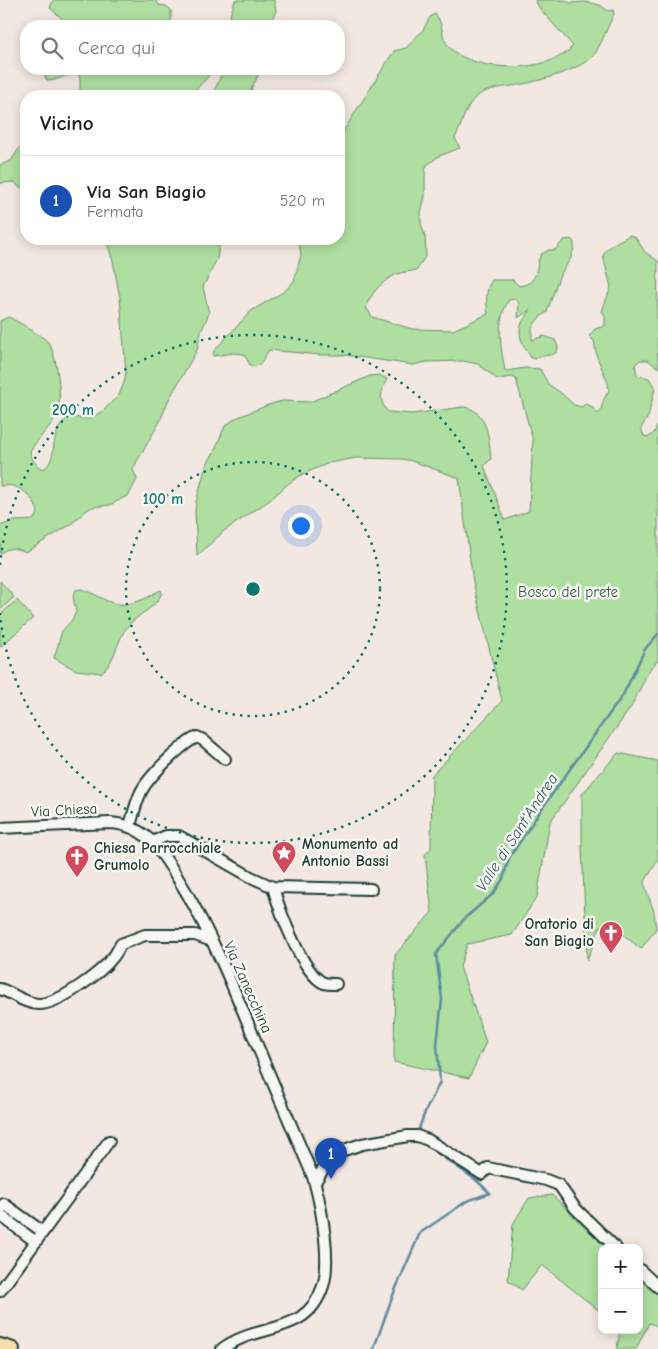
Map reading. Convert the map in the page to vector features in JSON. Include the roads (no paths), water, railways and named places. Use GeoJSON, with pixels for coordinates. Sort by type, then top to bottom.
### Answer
{"type":"FeatureCollection","features":[{"type":"Feature","properties":{"kind":"main road"},"geometry":{"type":"LineString","coordinates":[[0,1345],[13,1349]]}},
{"type":"Feature","properties":{"kind":"street"},"geometry":{"type":"LineString","coordinates":[[130,826],[141,791],[189,741],[197,737],[203,740],[225,759]]}},
{"type":"Feature","properties":{"kind":"street","name":"Via Chiesa"},"geometry":{"type":"LineString","coordinates":[[0,828],[110,823],[121,823],[130,826],[152,842],[175,874],[212,941]]}},
{"type":"Feature","properties":{"kind":"street"},"geometry":{"type":"LineString","coordinates":[[152,842],[166,836],[179,836],[251,877],[274,887],[371,889]]}},
{"type":"Feature","properties":{"kind":"street"},"geometry":{"type":"LineString","coordinates":[[274,887],[281,914],[300,956],[317,978],[325,984],[336,984]]}},
{"type":"Feature","properties":{"kind":"street","name":"Via Zanecchina"},"geometry":{"type":"LineString","coordinates":[[0,989],[31,1003],[48,1003],[69,993],[104,968],[121,944],[144,936],[194,935],[212,941],[315,1182],[325,1242],[323,1284],[314,1306],[303,1317],[231,1343],[222,1349]]}},
{"type":"Feature","properties":{"kind":"street"},"geometry":{"type":"LineString","coordinates":[[315,1182],[327,1163],[344,1150],[362,1144],[417,1136],[428,1140],[482,1174],[488,1168],[546,1180],[559,1185],[575,1208],[612,1244]]}},
{"type":"Feature","properties":{"kind":"street"},"geometry":{"type":"LineString","coordinates":[[0,1291],[110,1141]]}},
{"type":"Feature","properties":{"kind":"street"},"geometry":{"type":"LineString","coordinates":[[0,1210],[4,1204],[43,1232]]}},
{"type":"Feature","properties":{"kind":"street"},"geometry":{"type":"LineString","coordinates":[[0,1215],[36,1242]]}},
{"type":"Feature","properties":{"kind":"street"},"geometry":{"type":"LineString","coordinates":[[643,1272],[658,1287]]}},
{"type":"Feature","properties":{"kind":"waterway","name":"Valle di Sant'Andrea"},"geometry":{"type":"LineString","coordinates":[[417,1134],[425,1112],[440,1082],[437,1045],[442,999],[436,954],[465,918],[493,894],[503,879],[509,858],[623,695],[645,649],[658,634]]}},
{"type":"Feature","properties":{"kind":"waterway","name":"Valle di Sant'Andrea"},"geometry":{"type":"LineString","coordinates":[[372,1349],[420,1233],[467,1201],[490,1193],[476,1180],[420,1141]]}},
{"type":"Feature","properties":{"kind":"place","name":"Monumento ad Antonio Bassi"},"geometry":{"type":"Point","coordinates":[284,874]}},
{"type":"Feature","properties":{"kind":"place","name":"Chiesa Parrocchiale Grumolo"},"geometry":{"type":"Point","coordinates":[77,878]}},
{"type":"Feature","properties":{"kind":"place","name":"Oratorio di San Biagio"},"geometry":{"type":"Point","coordinates":[611,954]}},
{"type":"Feature","properties":{"kind":"place","name":"Via San Biagio"},"geometry":{"type":"Point","coordinates":[331,1179]}},
{"type":"Feature","properties":{"kind":"park label","name":"Bosco del prete"},"geometry":{"type":"Point","coordinates":[568,592]}}]}
